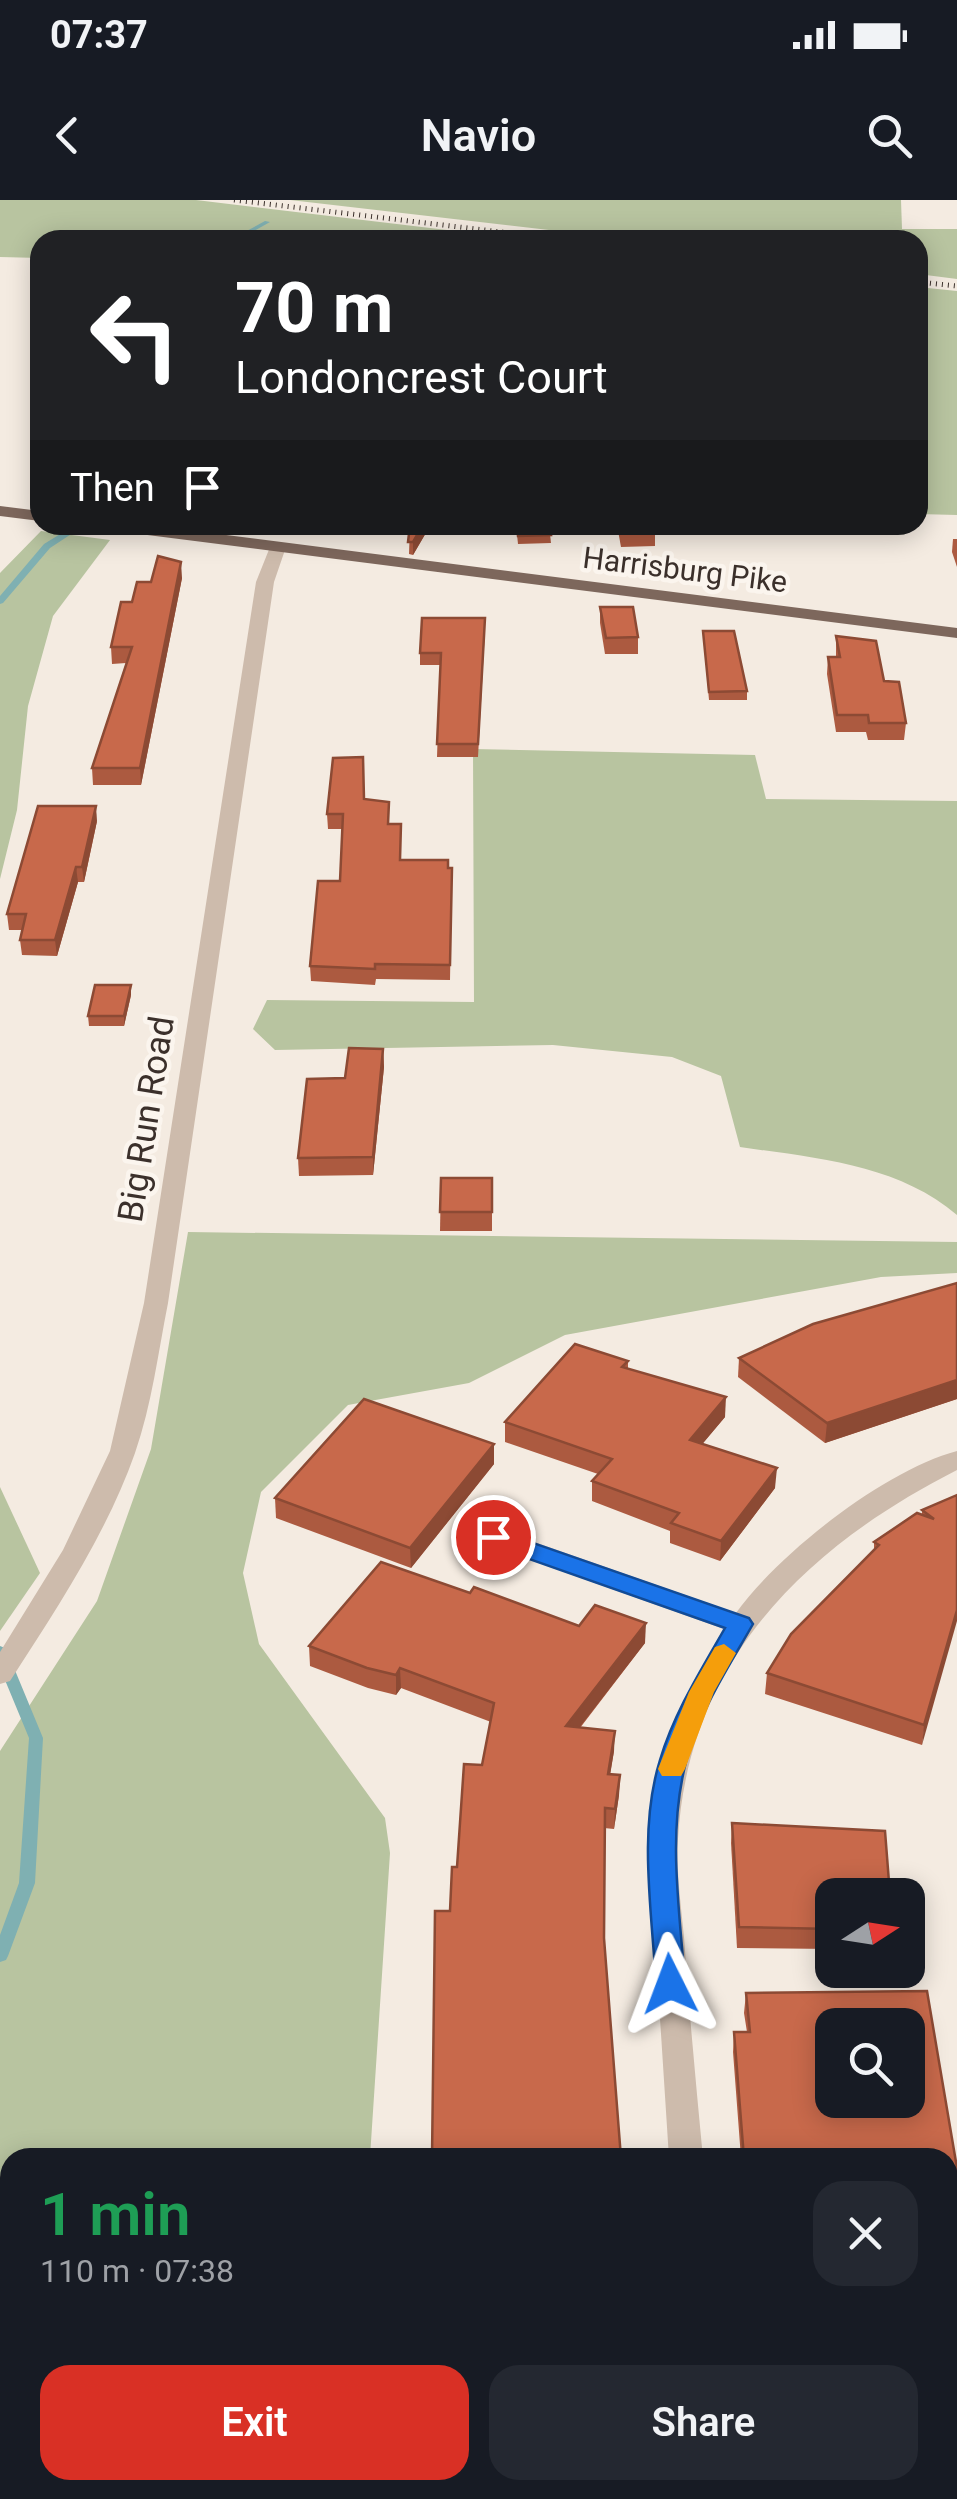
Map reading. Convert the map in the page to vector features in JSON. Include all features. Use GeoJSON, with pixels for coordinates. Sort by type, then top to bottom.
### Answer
{"type":"FeatureCollection","features":[{"type":"Feature","properties":{"kind":"main road"},"geometry":{"type":"LineString","coordinates":[[0,511],[30,515]]}},
{"type":"Feature","properties":{"kind":"main road","name":"Harrisburg Pike"},"geometry":{"type":"LineString","coordinates":[[190,535],[957,632]]}},
{"type":"Feature","properties":{"kind":"street","name":"Big Run Road"},"geometry":{"type":"LineString","coordinates":[[0,1674],[62,1579],[108,1490],[133,1418],[156,1303],[265,582],[278,546]]}},
{"type":"Feature","properties":{"kind":"street"},"geometry":{"type":"LineString","coordinates":[[685,2148],[662,1836],[672,1762],[702,1692],[751,1607],[814,1545],[890,1490],[957,1459]]}},
{"type":"Feature","properties":{"kind":"street"},"geometry":{"type":"LineString","coordinates":[[493,1537],[740,1624]]}},
{"type":"Feature","properties":{"kind":"green space"},"geometry":{"type":"Polygon","coordinates":[[[0,200],[196,200],[446,230],[30,230],[30,258],[0,257],[0,200]]]}},
{"type":"Feature","properties":{"kind":"green space"},"geometry":{"type":"Polygon","coordinates":[[[290,200],[901,200],[902,229],[957,229],[957,279],[928,275],[928,230],[549,230],[290,200]]]}},
{"type":"Feature","properties":{"kind":"green space"},"geometry":{"type":"Polygon","coordinates":[[[928,288],[957,291],[957,515],[928,514],[928,288]]]}},
{"type":"Feature","properties":{"kind":"green space"},"geometry":{"type":"Polygon","coordinates":[[[37,535],[110,540],[53,616],[28,706],[17,810],[0,879],[0,573],[37,535]]]}},
{"type":"Feature","properties":{"kind":"green space"},"geometry":{"type":"Polygon","coordinates":[[[473,749],[755,755],[766,799],[957,801],[957,1215],[934,1198],[882,1174],[826,1160],[740,1147],[721,1076],[672,1057],[553,1045],[275,1050],[253,1029],[267,1000],[474,1002],[473,749]]]}},
{"type":"Feature","properties":{"kind":"green space"},"geometry":{"type":"Polygon","coordinates":[[[188,1232],[957,1242],[957,1273],[881,1277],[565,1335],[469,1383],[348,1405],[261,1492],[243,1573],[259,1644],[385,1818],[390,1853],[371,2148],[0,2148],[0,1751],[97,1601],[151,1449],[188,1232]]]}},
{"type":"Feature","properties":{"kind":"green space"},"geometry":{"type":"Polygon","coordinates":[[[0,1487],[40,1573],[0,1631],[0,1487]]]}},
{"type":"Feature","properties":{"kind":"building"},"geometry":{"type":"Polygon","coordinates":[[[158,556],[181,562],[140,768],[92,768],[132,647],[111,647],[121,602],[132,602],[137,582],[151,582],[158,556]]]}},
{"type":"Feature","properties":{"kind":"building"},"geometry":{"type":"Polygon","coordinates":[[[600,607],[633,607],[638,637],[606,638],[600,607]]]}},
{"type":"Feature","properties":{"kind":"building"},"geometry":{"type":"Polygon","coordinates":[[[422,618],[485,618],[478,744],[437,744],[441,653],[420,653],[422,618]]]}},
{"type":"Feature","properties":{"kind":"building"},"geometry":{"type":"Polygon","coordinates":[[[703,631],[734,631],[747,691],[709,692],[703,631]]]}},
{"type":"Feature","properties":{"kind":"building"},"geometry":{"type":"Polygon","coordinates":[[[836,636],[876,641],[884,681],[899,682],[906,723],[869,723],[868,715],[837,715],[828,657],[840,657],[836,636]]]}},
{"type":"Feature","properties":{"kind":"building"},"geometry":{"type":"Polygon","coordinates":[[[363,757],[364,799],[389,802],[388,824],[401,824],[400,860],[448,860],[448,868],[452,868],[450,965],[375,964],[375,969],[310,966],[318,881],[340,881],[343,814],[327,814],[333,758],[363,757]]]}},
{"type":"Feature","properties":{"kind":"building"},"geometry":{"type":"Polygon","coordinates":[[[38,806],[96,806],[82,867],[76,867],[55,940],[20,940],[26,914],[7,914],[38,806]]]}},
{"type":"Feature","properties":{"kind":"building"},"geometry":{"type":"Polygon","coordinates":[[[95,985],[131,985],[124,1016],[88,1016],[95,985]]]}},
{"type":"Feature","properties":{"kind":"building"},"geometry":{"type":"Polygon","coordinates":[[[349,1048],[383,1049],[373,1157],[298,1158],[307,1079],[345,1078],[349,1048]]]}},
{"type":"Feature","properties":{"kind":"building"},"geometry":{"type":"Polygon","coordinates":[[[441,1178],[492,1178],[492,1212],[440,1212],[441,1178]]]}},
{"type":"Feature","properties":{"kind":"building"},"geometry":{"type":"Polygon","coordinates":[[[957,1283],[957,1380],[827,1423],[739,1358],[813,1324],[957,1283]]]}},
{"type":"Feature","properties":{"kind":"building"},"geometry":{"type":"Polygon","coordinates":[[[575,1344],[628,1361],[622,1367],[726,1397],[690,1440],[777,1468],[721,1541],[671,1523],[679,1513],[592,1481],[612,1459],[505,1422],[575,1344]]]}},
{"type":"Feature","properties":{"kind":"building"},"geometry":{"type":"Polygon","coordinates":[[[364,1399],[494,1444],[410,1548],[275,1498],[364,1399]]]}},
{"type":"Feature","properties":{"kind":"building"},"geometry":{"type":"Polygon","coordinates":[[[957,1495],[957,1610],[924,1725],[767,1673],[791,1634],[879,1545],[874,1542],[917,1513],[934,1519],[922,1510],[957,1495]]]}},
{"type":"Feature","properties":{"kind":"building"},"geometry":{"type":"Polygon","coordinates":[[[381,1562],[470,1593],[474,1587],[579,1626],[595,1605],[646,1623],[566,1726],[615,1731],[608,1774],[620,1775],[615,1809],[605,1808],[604,1938],[620,2148],[432,2148],[435,1911],[450,1911],[464,1764],[482,1765],[494,1703],[400,1668],[396,1675],[367,1668],[309,1646],[381,1562]]]}},
{"type":"Feature","properties":{"kind":"building"},"geometry":{"type":"Polygon","coordinates":[[[732,1823],[885,1831],[889,1878],[815,1878],[815,1929],[739,1927],[732,1823]]]}},
{"type":"Feature","properties":{"kind":"building"},"geometry":{"type":"Polygon","coordinates":[[[927,1991],[954,2148],[743,2148],[734,2032],[750,2032],[746,1993],[927,1991]]]}},
{"type":"Feature","properties":{"kind":"waterway"},"geometry":{"type":"LineString","coordinates":[[252,230],[267,222]]}},
{"type":"Feature","properties":{"kind":"waterway"},"geometry":{"type":"LineString","coordinates":[[0,601],[47,546],[65,535]]}},
{"type":"Feature","properties":{"kind":"waterway"},"geometry":{"type":"LineString","coordinates":[[0,1651],[36,1738],[27,1883],[0,1956]]}},
{"type":"Feature","properties":{"kind":"railway"},"geometry":{"type":"LineString","coordinates":[[234,200],[484,230]]}},
{"type":"Feature","properties":{"kind":"railway"},"geometry":{"type":"LineString","coordinates":[[928,283],[957,286]]}},
{"type":"Feature","properties":{"kind":"slow traffic"},"geometry":{"type":"LineString","coordinates":[[671,1769],[702,1692],[724,1653]]}},
{"type":"Feature","properties":{"kind":"route"},"geometry":{"type":"LineString","coordinates":[[493,1537],[740,1624],[702,1692],[672,1762],[662,1836],[670,1984]]}}]}
